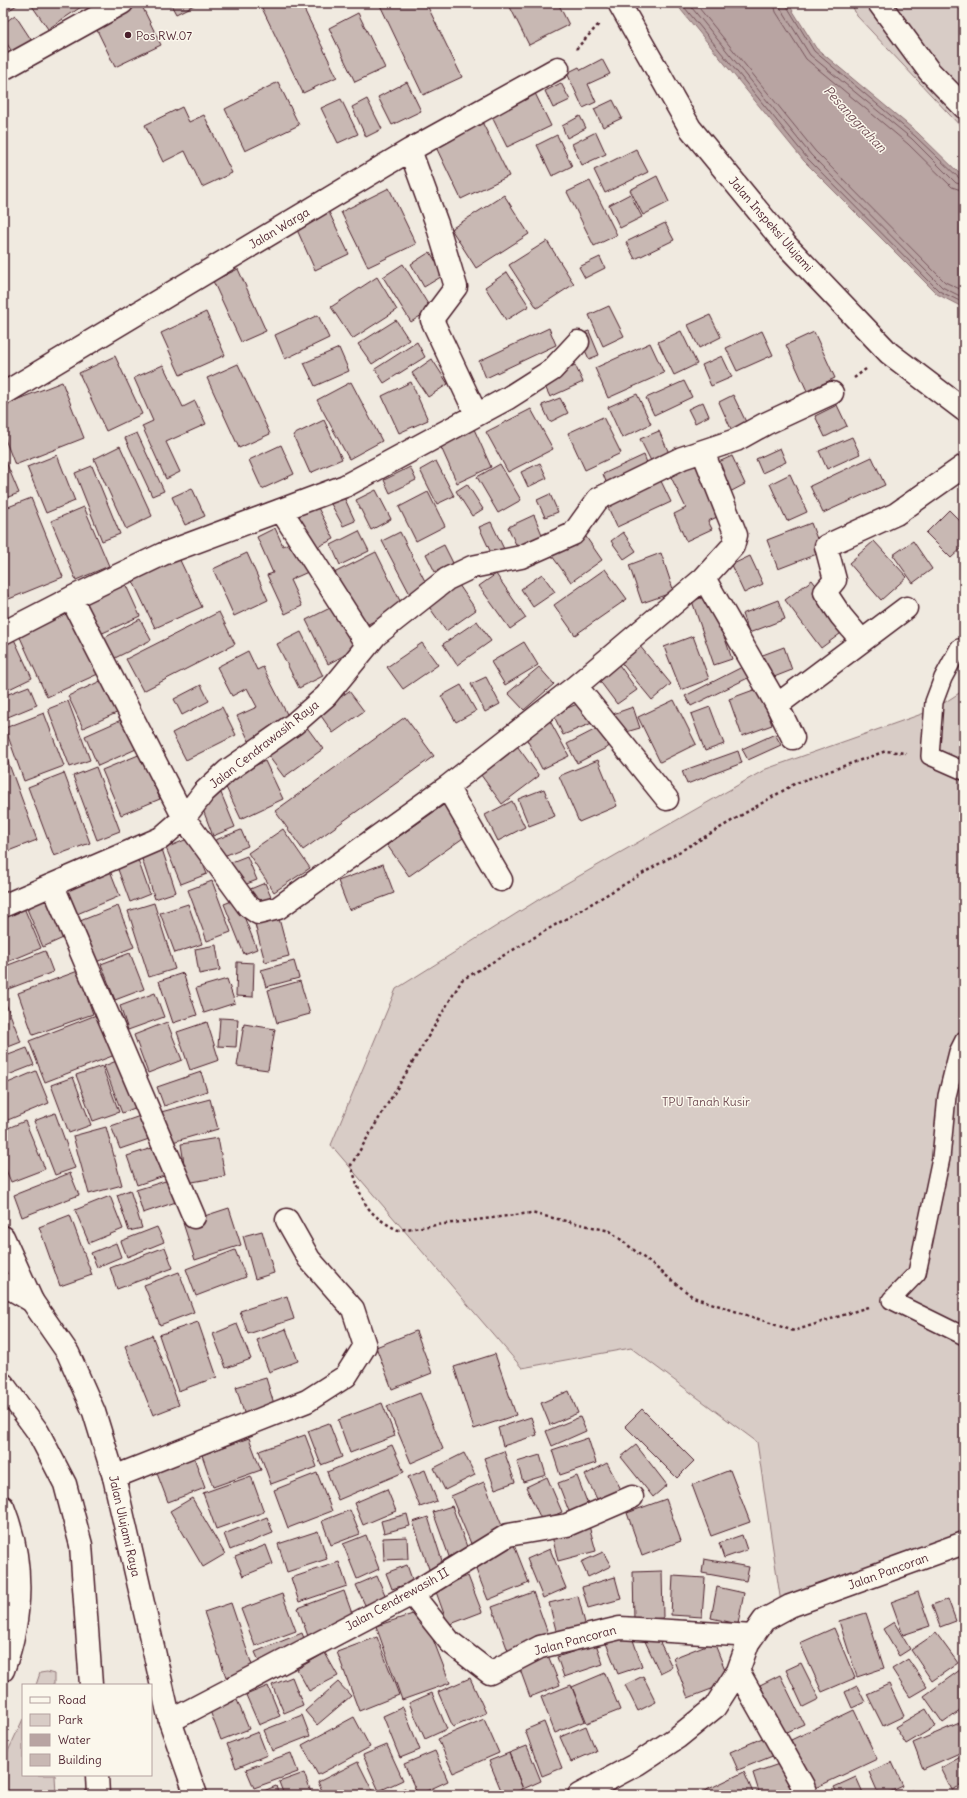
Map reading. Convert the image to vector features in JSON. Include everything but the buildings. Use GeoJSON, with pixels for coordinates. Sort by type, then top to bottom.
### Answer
{"type":"FeatureCollection","features":[{"type":"Feature","properties":{"kind":"main road"},"geometry":{"type":"LineString","coordinates":[[3,69],[122,3]]}},
{"type":"Feature","properties":{"kind":"main road","name":"Jalan Inspeksi Ulujami"},"geometry":{"type":"LineString","coordinates":[[619,3],[690,128],[786,245],[889,353],[964,410]]}},
{"type":"Feature","properties":{"kind":"main road"},"geometry":{"type":"LineString","coordinates":[[879,3],[929,70],[964,108]]}},
{"type":"Feature","properties":{"kind":"main road","name":"Jalan Warga"},"geometry":{"type":"LineString","coordinates":[[3,394],[410,150],[558,68]]}},
{"type":"Feature","properties":{"kind":"main road"},"geometry":{"type":"LineString","coordinates":[[410,150],[437,224],[456,287],[434,315],[432,320],[476,414]]}},
{"type":"Feature","properties":{"kind":"main road"},"geometry":{"type":"LineString","coordinates":[[3,633],[71,598],[163,554],[345,486],[444,434],[476,414],[508,398],[552,370],[578,342]]}},
{"type":"Feature","properties":{"kind":"main road","name":"Jalan Cendrawasih Raya"},"geometry":{"type":"LineString","coordinates":[[3,906],[53,886],[161,838],[184,818],[204,792],[227,772],[294,724],[326,696],[376,635],[447,579],[472,567],[520,557],[573,534],[598,499],[682,458],[736,440],[765,424],[832,393]]}},
{"type":"Feature","properties":{"kind":"main road"},"geometry":{"type":"LineString","coordinates":[[71,598],[184,818],[248,906],[258,913],[278,908],[447,787],[576,686],[704,578],[733,546],[736,535],[702,452]]}},
{"type":"Feature","properties":{"kind":"main road"},"geometry":{"type":"LineString","coordinates":[[862,641],[841,616],[827,595],[826,589],[835,580],[826,546],[896,514],[964,466]]}},
{"type":"Feature","properties":{"kind":"main road"},"geometry":{"type":"LineString","coordinates":[[281,510],[367,645]]}},
{"type":"Feature","properties":{"kind":"main road"},"geometry":{"type":"LineString","coordinates":[[704,578],[777,705],[793,738]]}},
{"type":"Feature","properties":{"kind":"main road"},"geometry":{"type":"LineString","coordinates":[[777,705],[906,608]]}},
{"type":"Feature","properties":{"kind":"main road"},"geometry":{"type":"LineString","coordinates":[[576,686],[666,799]]}},
{"type":"Feature","properties":{"kind":"main road"},"geometry":{"type":"LineString","coordinates":[[447,787],[501,880]]}},
{"type":"Feature","properties":{"kind":"main road"},"geometry":{"type":"LineString","coordinates":[[53,886],[194,1217]]}},
{"type":"Feature","properties":{"kind":"main road"},"geometry":{"type":"LineString","coordinates":[[114,1477],[307,1401],[346,1376],[365,1346],[353,1309],[309,1259],[287,1220]]}},
{"type":"Feature","properties":{"kind":"main road"},"geometry":{"type":"LineString","coordinates":[[3,1237],[32,1301]]}},
{"type":"Feature","properties":{"kind":"main road","name":"Jalan Ulujami Raya"},"geometry":{"type":"LineString","coordinates":[[3,1284],[32,1301],[68,1353],[94,1412],[114,1477],[170,1721],[196,1795]]}},
{"type":"Feature","properties":{"kind":"main road"},"geometry":{"type":"LineString","coordinates":[[3,1384],[38,1432],[65,1484],[81,1545],[91,1684]]}},
{"type":"Feature","properties":{"kind":"main road","name":"Jalan Cendrewasih II"},"geometry":{"type":"LineString","coordinates":[[170,1721],[412,1594],[508,1535],[567,1524],[632,1497]]}},
{"type":"Feature","properties":{"kind":"main road"},"geometry":{"type":"LineString","coordinates":[[3,1507],[12,1528],[17,1554],[19,1586],[17,1615],[12,1646],[3,1670]]}},
{"type":"Feature","properties":{"kind":"main road","name":"Jalan Pancoran"},"geometry":{"type":"LineString","coordinates":[[580,1795],[637,1764],[678,1737],[715,1707],[738,1671],[748,1643],[764,1620],[790,1606],[964,1543]]}},
{"type":"Feature","properties":{"kind":"main road","name":"Jalan Pancoran"},"geometry":{"type":"LineString","coordinates":[[412,1594],[450,1642],[490,1673],[540,1647],[620,1628],[753,1636]]}},
{"type":"Feature","properties":{"kind":"main road"},"geometry":{"type":"LineString","coordinates":[[738,1671],[803,1786],[806,1795]]}},
{"type":"Feature","properties":{"kind":"main road"},"geometry":{"type":"LineString","coordinates":[[97,1776],[98,1795]]}},
{"type":"Feature","properties":{"kind":"lane"},"geometry":{"type":"LineString","coordinates":[[959,648],[943,678],[934,702],[930,756],[964,771]]}},
{"type":"Feature","properties":{"kind":"lane"},"geometry":{"type":"LineString","coordinates":[[964,1040],[958,1052],[947,1096],[941,1158],[917,1273],[891,1300],[964,1336]]}},
{"type":"Feature","properties":{"kind":"path"},"geometry":{"type":"LineString","coordinates":[[558,68],[619,3]]}},
{"type":"Feature","properties":{"kind":"path"},"geometry":{"type":"LineString","coordinates":[[832,393],[889,353]]}},
{"type":"Feature","properties":{"kind":"path"},"geometry":{"type":"LineString","coordinates":[[891,1300],[794,1331],[693,1297],[610,1231],[531,1213],[398,1230],[380,1221],[362,1200],[352,1165],[462,980],[796,783],[886,751],[930,756]]}},
{"type":"Feature","properties":{"kind":"green space"},"geometry":{"type":"Polygon","coordinates":[[[851,3],[964,3],[964,130],[857,16],[851,3]]]}},
{"type":"Feature","properties":{"kind":"green space","name":"TPU Tanah Kusir"},"geometry":{"type":"Polygon","coordinates":[[[964,690],[964,1552],[781,1603],[757,1442],[631,1348],[522,1368],[331,1145],[396,989],[546,895],[766,769],[933,710],[964,690]]]}},
{"type":"Feature","properties":{"kind":"green space"},"geometry":{"type":"Polygon","coordinates":[[[47,1672],[54,1674],[54,1684],[36,1684],[40,1673],[47,1672]]]}},
{"type":"Feature","properties":{"kind":"green space"},"geometry":{"type":"Polygon","coordinates":[[[22,1721],[22,1776],[55,1776],[56,1795],[3,1795],[3,1762],[22,1721]]]}},
{"type":"Feature","properties":{"kind":"water","name":"Pesanggrahan"},"geometry":{"type":"Polygon","coordinates":[[[678,3],[788,3],[816,48],[918,133],[964,178],[964,308],[937,294],[804,161],[681,10],[678,3]]]}},
{"type":"Feature","properties":{"kind":"place","name":"Pos RW.07"},"geometry":{"type":"Point","coordinates":[128,35]}}]}
